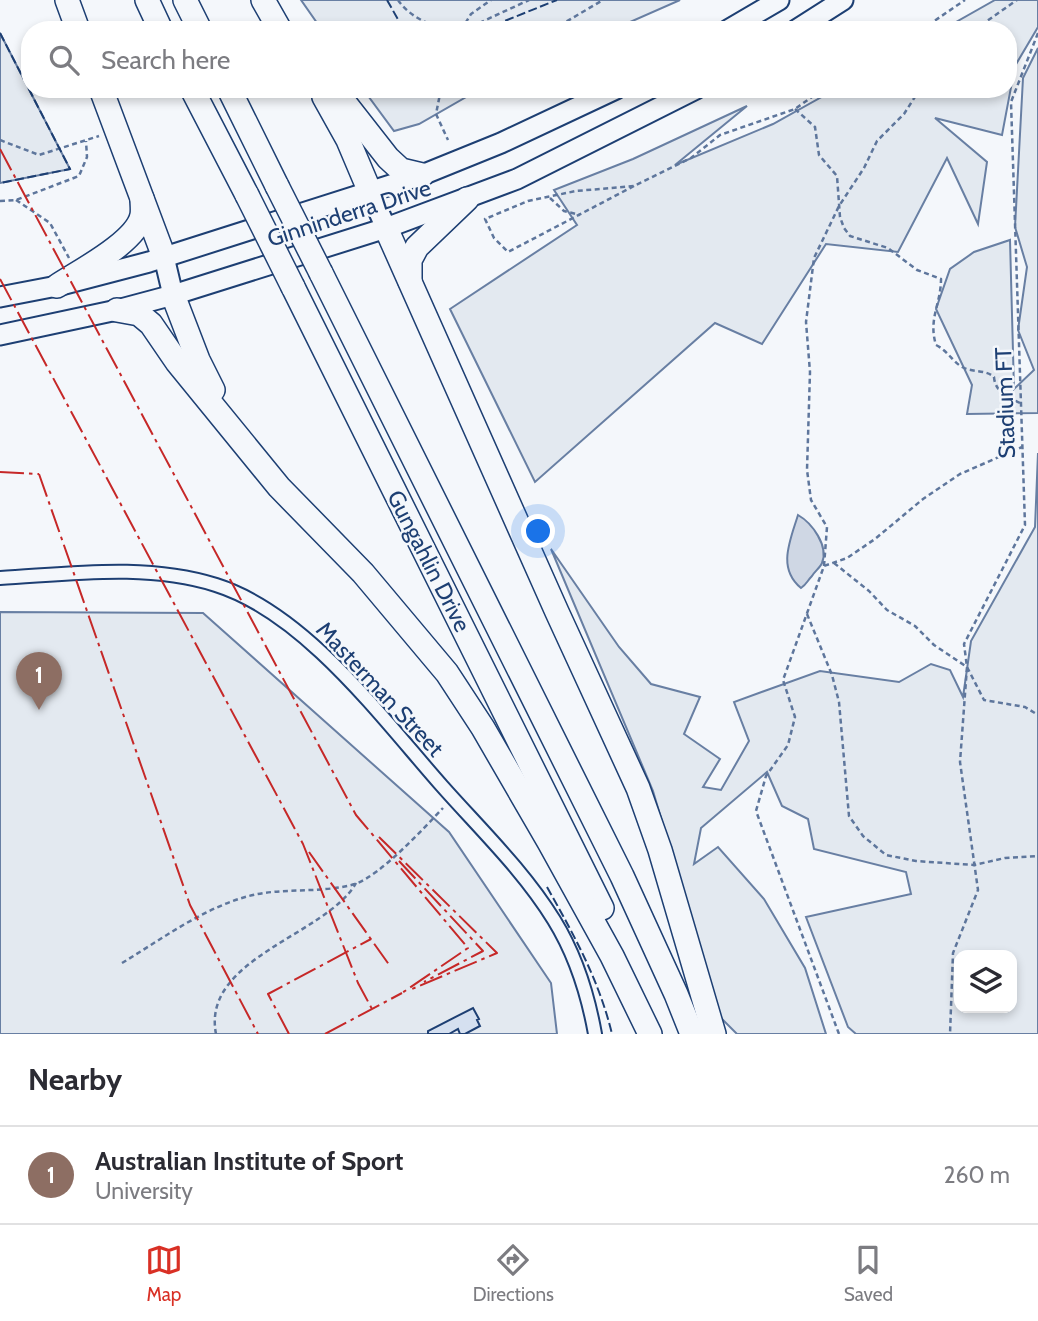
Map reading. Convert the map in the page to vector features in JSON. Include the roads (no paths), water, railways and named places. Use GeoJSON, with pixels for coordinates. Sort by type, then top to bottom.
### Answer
{"type":"FeatureCollection","features":[{"type":"Feature","properties":{"kind":"highway"},"geometry":{"type":"LineString","coordinates":[[67,0],[75,21]]}},
{"type":"Feature","properties":{"kind":"highway"},"geometry":{"type":"LineString","coordinates":[[147,0],[157,21]]}},
{"type":"Feature","properties":{"kind":"highway"},"geometry":{"type":"LineString","coordinates":[[185,0],[196,21]]}},
{"type":"Feature","properties":{"kind":"highway"},"geometry":{"type":"LineString","coordinates":[[104,98],[164,257]]}},
{"type":"Feature","properties":{"kind":"highway","name":"Gungahlin Drive"},"geometry":{"type":"LineString","coordinates":[[197,98],[623,949],[662,1034]]}},
{"type":"Feature","properties":{"kind":"highway","name":"Gungahlin Drive"},"geometry":{"type":"LineString","coordinates":[[233,98],[622,876],[692,1034]]}},
{"type":"Feature","properties":{"kind":"highway"},"geometry":{"type":"LineString","coordinates":[[325,98],[348,140],[370,192]]}},
{"type":"Feature","properties":{"kind":"highway"},"geometry":{"type":"LineString","coordinates":[[341,98],[388,158],[401,170],[422,176]]}},
{"type":"Feature","properties":{"kind":"highway"},"geometry":{"type":"LineString","coordinates":[[57,286],[106,256],[133,231],[142,218],[142,198]]}},
{"type":"Feature","properties":{"kind":"highway"},"geometry":{"type":"LineString","coordinates":[[410,282],[410,260],[417,247],[467,199]]}},
{"type":"Feature","properties":{"kind":"highway"},"geometry":{"type":"LineString","coordinates":[[386,228],[638,788],[660,850],[714,1034]]}},
{"type":"Feature","properties":{"kind":"highway"},"geometry":{"type":"LineString","coordinates":[[173,295],[198,360],[233,430]]}},
{"type":"Feature","properties":{"kind":"highway"},"geometry":{"type":"LineString","coordinates":[[117,310],[139,314],[152,324],[177,362],[279,487],[363,573],[447,673],[483,728],[549,842],[612,956],[650,1034]]}},
{"type":"Feature","properties":{"kind":"main road"},"geometry":{"type":"LineString","coordinates":[[743,21],[779,0]]}},
{"type":"Feature","properties":{"kind":"main road"},"geometry":{"type":"LineString","coordinates":[[810,21],[843,0]]}},
{"type":"Feature","properties":{"kind":"main road","name":"Ginninderra Drive"},"geometry":{"type":"LineString","coordinates":[[0,297],[57,286],[164,257],[422,176],[501,144],[597,98]]}},
{"type":"Feature","properties":{"kind":"main road","name":"Ginninderra Drive"},"geometry":{"type":"LineString","coordinates":[[0,335],[173,295],[386,228],[517,179],[678,98]]}},
{"type":"Feature","properties":{"kind":"main road"},"geometry":{"type":"LineString","coordinates":[[370,192],[386,228]]}},
{"type":"Feature","properties":{"kind":"main road"},"geometry":{"type":"LineString","coordinates":[[164,257],[173,295]]}},
{"type":"Feature","properties":{"kind":"street","name":"Masterman Street"},"geometry":{"type":"LineString","coordinates":[[0,578],[136,571],[179,575],[217,585],[262,605],[306,637],[525,876],[556,923],[585,988],[595,1034]]}},
{"type":"Feature","properties":{"kind":"place","name":"Australian Institute of Sport"},"geometry":{"type":"Point","coordinates":[39,710]}}]}
